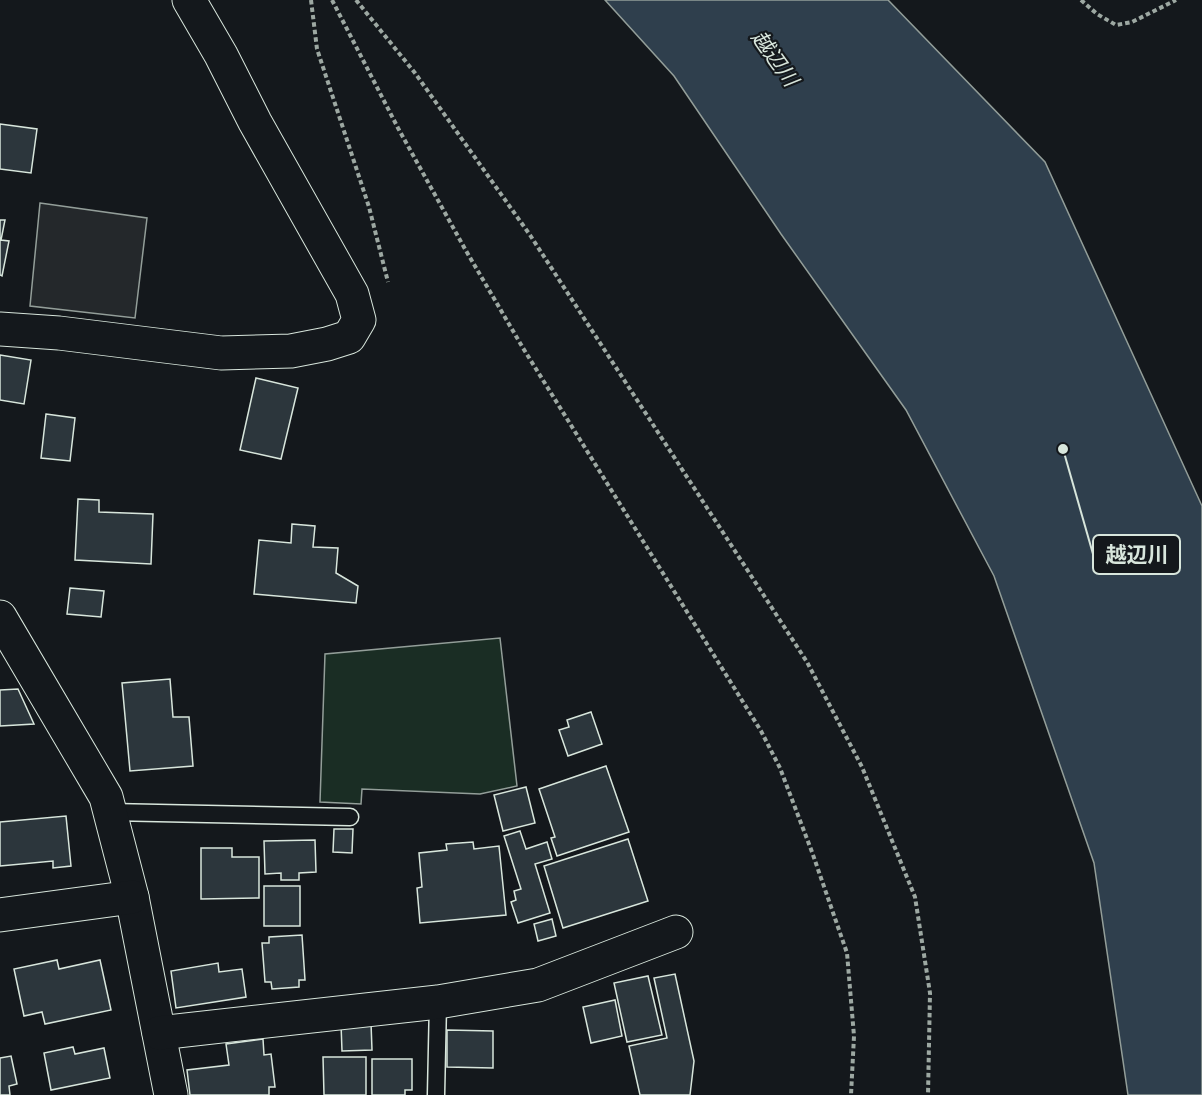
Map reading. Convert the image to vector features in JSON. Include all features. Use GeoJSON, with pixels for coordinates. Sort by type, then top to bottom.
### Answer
{"type":"FeatureCollection","features":[{"type":"Feature","properties":{"kind":"street"},"geometry":{"type":"LineString","coordinates":[[0,329],[59,333],[221,353],[291,351],[327,344],[349,337],[359,320],[352,294],[189,0]]}},
{"type":"Feature","properties":{"kind":"street"},"geometry":{"type":"LineString","coordinates":[[0,617],[106,797],[132,897],[171,1095]]}},
{"type":"Feature","properties":{"kind":"street"},"geometry":{"type":"LineString","coordinates":[[0,915],[132,897]]}},
{"type":"Feature","properties":{"kind":"street"},"geometry":{"type":"LineString","coordinates":[[159,1033],[438,1002],[538,985],[676,932]]}},
{"type":"Feature","properties":{"kind":"lane"},"geometry":{"type":"LineString","coordinates":[[109,812],[350,817]]}},
{"type":"Feature","properties":{"kind":"lane"},"geometry":{"type":"LineString","coordinates":[[436,1095],[438,1002]]}},
{"type":"Feature","properties":{"kind":"path"},"geometry":{"type":"LineString","coordinates":[[311,0],[316,49],[369,207],[390,292]]}},
{"type":"Feature","properties":{"kind":"path"},"geometry":{"type":"LineString","coordinates":[[332,0],[398,128],[465,249],[523,348],[761,731],[780,768],[847,953],[854,1036],[851,1095]]}},
{"type":"Feature","properties":{"kind":"path"},"geometry":{"type":"LineString","coordinates":[[356,0],[416,73],[530,235],[807,662],[862,767],[915,897],[930,993],[928,1095]]}},
{"type":"Feature","properties":{"kind":"path"},"geometry":{"type":"LineString","coordinates":[[1081,0],[1097,14],[1116,25],[1132,22],[1176,0]]}},
{"type":"Feature","properties":{"kind":"green space"},"geometry":{"type":"Polygon","coordinates":[[[500,638],[517,786],[480,794],[362,789],[361,804],[320,802],[325,654],[500,638]]]}},
{"type":"Feature","properties":{"kind":"shaded area"},"geometry":{"type":"Polygon","coordinates":[[[40,203],[147,218],[135,318],[30,306],[40,203]]]}},
{"type":"Feature","properties":{"kind":"water"},"geometry":{"type":"Polygon","coordinates":[[[605,0],[888,0],[1045,162],[1202,506],[1202,1095],[1128,1095],[1094,863],[994,576],[906,410],[781,234],[674,76],[605,0]]]}},
{"type":"Feature","properties":{"kind":"building"},"geometry":{"type":"Polygon","coordinates":[[[0,124],[37,129],[31,173],[0,169],[0,124]]]}},
{"type":"Feature","properties":{"kind":"building"},"geometry":{"type":"Polygon","coordinates":[[[0,220],[5,220],[1,240],[9,241],[2,276],[0,275],[0,220]]]}},
{"type":"Feature","properties":{"kind":"building"},"geometry":{"type":"Polygon","coordinates":[[[0,355],[31,360],[24,404],[0,400],[0,355]]]}},
{"type":"Feature","properties":{"kind":"building"},"geometry":{"type":"Polygon","coordinates":[[[256,378],[298,388],[281,459],[240,450],[256,378]]]}},
{"type":"Feature","properties":{"kind":"building"},"geometry":{"type":"Polygon","coordinates":[[[46,414],[75,418],[70,461],[41,458],[46,414]]]}},
{"type":"Feature","properties":{"kind":"building"},"geometry":{"type":"Polygon","coordinates":[[[78,499],[99,500],[99,512],[153,514],[151,564],[75,560],[78,499]]]}},
{"type":"Feature","properties":{"kind":"building"},"geometry":{"type":"Polygon","coordinates":[[[292,524],[315,526],[313,547],[338,548],[336,573],[358,586],[356,603],[254,594],[259,540],[291,543],[292,524]]]}},
{"type":"Feature","properties":{"kind":"building"},"geometry":{"type":"Polygon","coordinates":[[[70,588],[104,591],[101,617],[67,614],[70,588]]]}},
{"type":"Feature","properties":{"kind":"building"},"geometry":{"type":"Polygon","coordinates":[[[170,679],[173,717],[189,717],[193,766],[130,771],[122,683],[170,679]]]}},
{"type":"Feature","properties":{"kind":"building"},"geometry":{"type":"Polygon","coordinates":[[[18,689],[34,724],[0,726],[0,690],[18,689]]]}},
{"type":"Feature","properties":{"kind":"building"},"geometry":{"type":"Polygon","coordinates":[[[591,712],[602,744],[568,756],[559,730],[569,727],[567,720],[591,712]]]}},
{"type":"Feature","properties":{"kind":"building"},"geometry":{"type":"Polygon","coordinates":[[[606,766],[629,832],[557,856],[551,838],[555,837],[539,789],[606,766]]]}},
{"type":"Feature","properties":{"kind":"building"},"geometry":{"type":"Polygon","coordinates":[[[526,787],[535,823],[503,831],[494,795],[526,787]]]}},
{"type":"Feature","properties":{"kind":"building"},"geometry":{"type":"Polygon","coordinates":[[[66,816],[71,866],[53,868],[53,861],[0,866],[0,822],[66,816]]]}},
{"type":"Feature","properties":{"kind":"building"},"geometry":{"type":"Polygon","coordinates":[[[334,829],[353,829],[352,853],[333,852],[334,829]]]}},
{"type":"Feature","properties":{"kind":"building"},"geometry":{"type":"Polygon","coordinates":[[[520,831],[526,849],[547,842],[552,859],[535,864],[550,913],[518,923],[511,902],[516,900],[514,891],[521,889],[504,836],[520,831]]]}},
{"type":"Feature","properties":{"kind":"building"},"geometry":{"type":"Polygon","coordinates":[[[628,839],[648,901],[563,928],[544,866],[628,839]]]}},
{"type":"Feature","properties":{"kind":"building"},"geometry":{"type":"Polygon","coordinates":[[[315,840],[316,872],[299,873],[299,880],[281,880],[281,873],[265,874],[264,841],[315,840]]]}},
{"type":"Feature","properties":{"kind":"building"},"geometry":{"type":"Polygon","coordinates":[[[473,842],[474,849],[499,846],[506,915],[420,923],[417,888],[422,887],[419,853],[447,850],[446,844],[473,842]]]}},
{"type":"Feature","properties":{"kind":"building"},"geometry":{"type":"Polygon","coordinates":[[[201,848],[232,848],[232,857],[259,857],[259,898],[201,899],[201,848]]]}},
{"type":"Feature","properties":{"kind":"building"},"geometry":{"type":"Polygon","coordinates":[[[264,886],[300,886],[300,926],[264,926],[264,886]]]}},
{"type":"Feature","properties":{"kind":"building"},"geometry":{"type":"Polygon","coordinates":[[[552,919],[556,936],[538,941],[534,924],[552,919]]]}},
{"type":"Feature","properties":{"kind":"building"},"geometry":{"type":"Polygon","coordinates":[[[302,935],[305,980],[299,980],[299,987],[272,989],[271,982],[265,982],[262,943],[269,943],[269,937],[302,935]]]}},
{"type":"Feature","properties":{"kind":"building"},"geometry":{"type":"Polygon","coordinates":[[[57,960],[59,969],[100,960],[111,1010],[45,1024],[42,1012],[24,1016],[14,969],[57,960]]]}},
{"type":"Feature","properties":{"kind":"building"},"geometry":{"type":"Polygon","coordinates":[[[218,963],[219,972],[242,969],[246,997],[176,1008],[171,971],[218,963]]]}},
{"type":"Feature","properties":{"kind":"building"},"geometry":{"type":"Polygon","coordinates":[[[675,974],[694,1061],[690,1095],[640,1095],[629,1046],[667,1038],[654,978],[675,974]]]}},
{"type":"Feature","properties":{"kind":"building"},"geometry":{"type":"Polygon","coordinates":[[[648,976],[662,1035],[627,1042],[614,983],[648,976]]]}},
{"type":"Feature","properties":{"kind":"building"},"geometry":{"type":"Polygon","coordinates":[[[615,1000],[622,1036],[591,1043],[583,1007],[615,1000]]]}},
{"type":"Feature","properties":{"kind":"building"},"geometry":{"type":"Polygon","coordinates":[[[371,1023],[372,1050],[342,1051],[341,1024],[371,1023]]]}},
{"type":"Feature","properties":{"kind":"building"},"geometry":{"type":"Polygon","coordinates":[[[447,1030],[493,1031],[493,1068],[447,1067],[447,1030]]]}},
{"type":"Feature","properties":{"kind":"building"},"geometry":{"type":"Polygon","coordinates":[[[263,1039],[264,1055],[271,1054],[275,1087],[269,1087],[269,1095],[190,1095],[187,1070],[229,1065],[226,1044],[263,1039]]]}},
{"type":"Feature","properties":{"kind":"building"},"geometry":{"type":"Polygon","coordinates":[[[73,1047],[75,1054],[104,1048],[110,1078],[51,1090],[44,1053],[73,1047]]]}},
{"type":"Feature","properties":{"kind":"building"},"geometry":{"type":"Polygon","coordinates":[[[11,1056],[17,1084],[9,1086],[10,1095],[0,1095],[0,1058],[11,1056]]]}},
{"type":"Feature","properties":{"kind":"building"},"geometry":{"type":"Polygon","coordinates":[[[323,1057],[366,1057],[366,1095],[324,1095],[323,1057]]]}},
{"type":"Feature","properties":{"kind":"building"},"geometry":{"type":"Polygon","coordinates":[[[372,1059],[412,1059],[412,1090],[405,1090],[405,1095],[372,1095],[372,1059]]]}},
{"type":"Feature","properties":{"kind":"place","name":"越辺川"},"geometry":{"type":"Point","coordinates":[1063,449]}}]}
